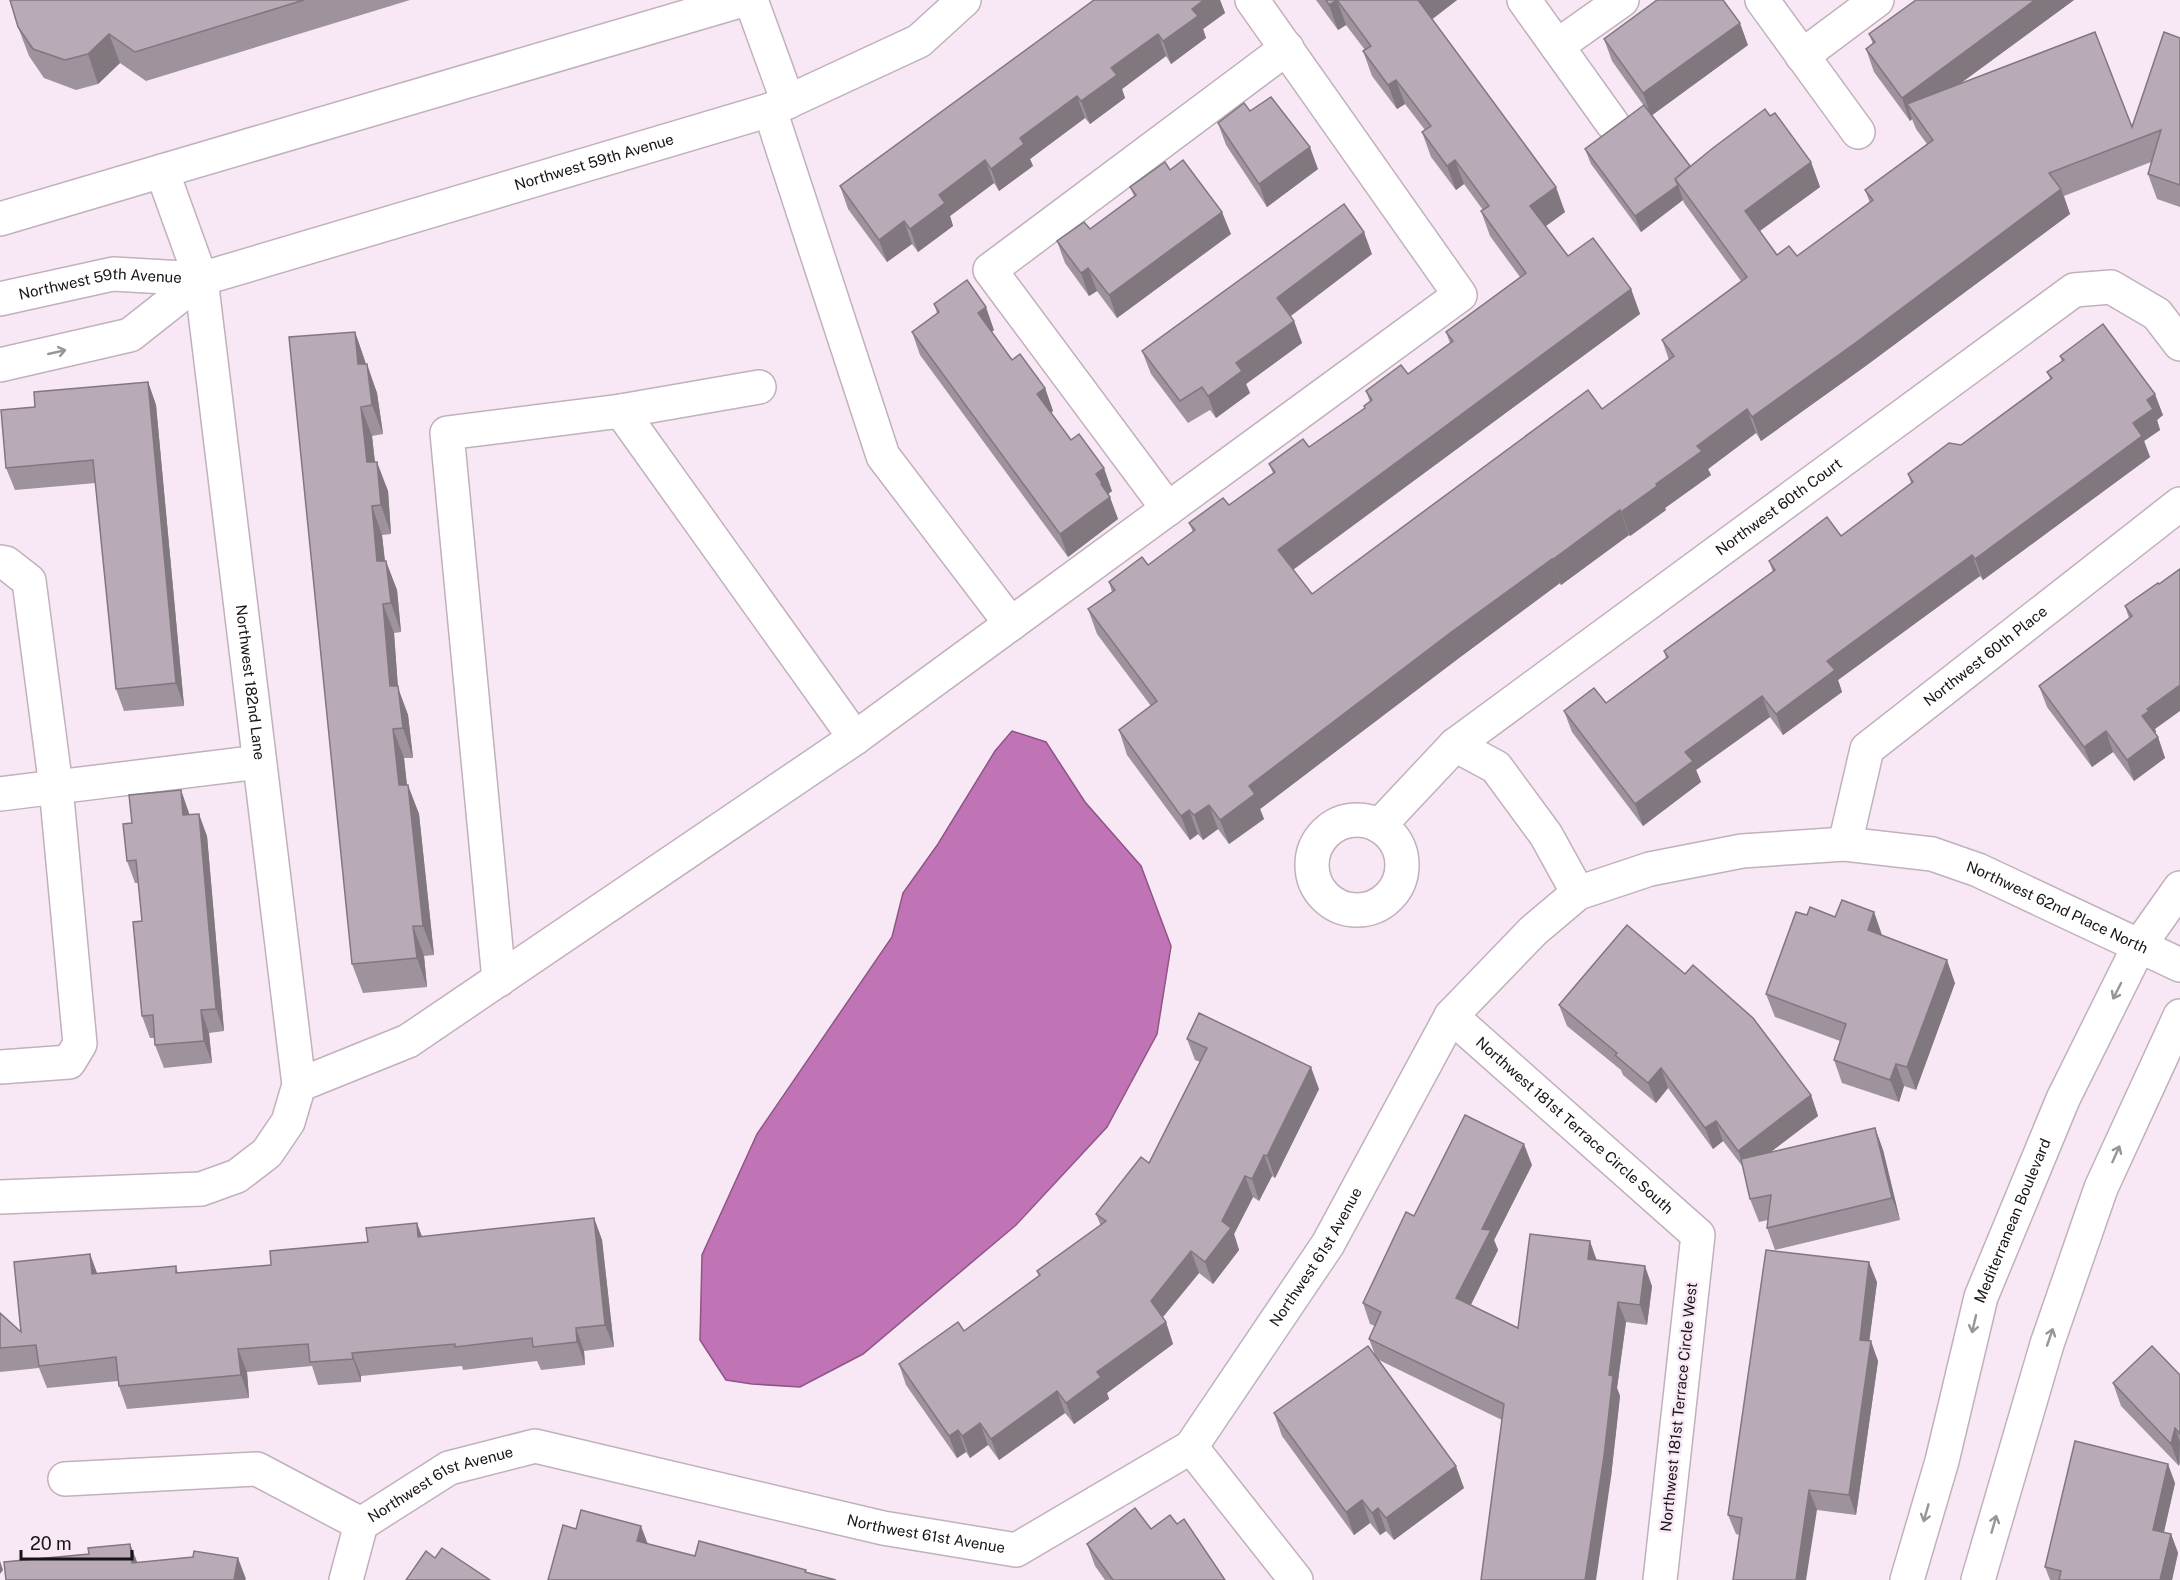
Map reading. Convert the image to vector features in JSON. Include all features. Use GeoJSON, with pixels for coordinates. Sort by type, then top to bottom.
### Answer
{"type":"FeatureCollection","features":[{"type":"Feature","properties":{"kind":"street"},"geometry":{"type":"LineString","coordinates":[[0,219],[743,0]]}},
{"type":"Feature","properties":{"kind":"street"},"geometry":{"type":"LineString","coordinates":[[751,0],[779,106],[883,456],[1011,624]]}},
{"type":"Feature","properties":{"kind":"street","name":"Northwest 59th Avenue"},"geometry":{"type":"LineString","coordinates":[[0,299],[113,274],[201,279],[779,106],[919,41],[964,0]]}},
{"type":"Feature","properties":{"kind":"street"},"geometry":{"type":"LineString","coordinates":[[0,1197],[201,1189],[237,1176],[267,1153],[288,1122],[299,1085],[408,1041],[855,738],[1460,295],[1252,0]]}},
{"type":"Feature","properties":{"kind":"street"},"geometry":{"type":"LineString","coordinates":[[1524,0],[1612,123]]}},
{"type":"Feature","properties":{"kind":"street"},"geometry":{"type":"LineString","coordinates":[[1557,46],[1622,0]]}},
{"type":"Feature","properties":{"kind":"street"},"geometry":{"type":"LineString","coordinates":[[1761,0],[1858,132]]}},
{"type":"Feature","properties":{"kind":"street"},"geometry":{"type":"LineString","coordinates":[[1802,56],[1877,0]]}},
{"type":"Feature","properties":{"kind":"street"},"geometry":{"type":"LineString","coordinates":[[1168,509],[990,270],[1287,48]]}},
{"type":"Feature","properties":{"kind":"street","name":"Northwest 182nd Lane"},"geometry":{"type":"LineString","coordinates":[[162,171],[201,279],[299,1085]]}},
{"type":"Feature","properties":{"kind":"street","name":"Northwest 59th Avenue"},"geometry":{"type":"LineString","coordinates":[[0,365],[130,335],[201,279]]}},
{"type":"Feature","properties":{"kind":"street","name":"Northwest 60th Court"},"geometry":{"type":"LineString","coordinates":[[1379,826],[1455,745],[2074,290],[2111,287],[2157,314],[2180,344]]}},
{"type":"Feature","properties":{"kind":"street"},"geometry":{"type":"LineString","coordinates":[[499,980],[447,433],[621,411],[759,387]]}},
{"type":"Feature","properties":{"kind":"street"},"geometry":{"type":"LineString","coordinates":[[621,411],[855,738]]}},
{"type":"Feature","properties":{"kind":"street","name":"Northwest 60th Place"},"geometry":{"type":"LineString","coordinates":[[1845,844],[1867,749],[2180,504]]}},
{"type":"Feature","properties":{"kind":"street"},"geometry":{"type":"LineString","coordinates":[[0,561],[29,581],[56,787],[80,1044],[69,1062],[0,1067]]}},
{"type":"Feature","properties":{"kind":"street"},"geometry":{"type":"LineString","coordinates":[[1455,745],[1496,767],[1546,835],[1578,893],[1650,869],[1742,851],[1845,844]]}},
{"type":"Feature","properties":{"kind":"street"},"geometry":{"type":"LineString","coordinates":[[0,794],[259,762]]}},
{"type":"Feature","properties":{"kind":"street","name":"Northwest 62nd Place North"},"geometry":{"type":"LineString","coordinates":[[1845,844],[1932,854],[1978,870],[2180,964]]}},
{"type":"Feature","properties":{"kind":"street","name":"Mediterranean Boulevard"},"geometry":{"type":"LineString","coordinates":[[1906,1580],[1942,1461],[1981,1297],[2063,1099],[2139,946],[2180,888]]}},
{"type":"Feature","properties":{"kind":"street","name":"Northwest 61st Avenue"},"geometry":{"type":"LineString","coordinates":[[65,1479],[257,1469],[361,1524],[449,1468],[535,1446],[883,1528],[1016,1550],[1191,1447],[1328,1244],[1451,1016],[1533,931],[1578,893]]}},
{"type":"Feature","properties":{"kind":"street","name":"Northwest 181st Terrace Circle South"},"geometry":{"type":"LineString","coordinates":[[1451,1016],[1698,1235]]}},
{"type":"Feature","properties":{"kind":"street"},"geometry":{"type":"LineString","coordinates":[[1978,1580],[2047,1344],[2101,1188],[2180,1016]]}},
{"type":"Feature","properties":{"kind":"street","name":"Northwest 181st Terrace Circle West"},"geometry":{"type":"LineString","coordinates":[[1660,1580],[1698,1235]]}},
{"type":"Feature","properties":{"kind":"street"},"geometry":{"type":"LineString","coordinates":[[1191,1447],[1296,1580]]}},
{"type":"Feature","properties":{"kind":"street"},"geometry":{"type":"LineString","coordinates":[[346,1580],[361,1524]]}},
{"type":"Feature","properties":{"kind":"shaded area"},"geometry":{"type":"Polygon","coordinates":[[[1012,731],[1046,742],[1085,802],[1141,866],[1171,946],[1157,1034],[1107,1127],[1016,1225],[863,1354],[800,1387],[726,1380],[700,1340],[702,1255],[757,1134],[892,937],[903,893],[938,844],[995,751],[1012,731]]]}},
{"type":"Feature","properties":{"kind":"building"},"geometry":{"type":"Polygon","coordinates":[[[10,0],[304,0],[135,52],[109,34],[88,54],[65,60],[33,49],[18,27],[10,0]]]}},
{"type":"Feature","properties":{"kind":"building"},"geometry":{"type":"Polygon","coordinates":[[[1094,0],[1204,0],[1192,9],[1198,16],[1163,41],[1158,34],[1111,68],[1117,75],[1081,101],[1077,96],[1020,138],[1024,144],[991,169],[985,160],[939,195],[945,203],[910,229],[904,221],[879,240],[840,186],[1094,0]]]}},
{"type":"Feature","properties":{"kind":"building"},"geometry":{"type":"Polygon","coordinates":[[[1326,0],[1337,0],[1329,5],[1326,0]]]}},
{"type":"Feature","properties":{"kind":"building"},"geometry":{"type":"Polygon","coordinates":[[[1337,0],[1418,0],[1556,187],[1530,206],[1568,256],[1593,238],[1631,289],[1278,550],[1312,594],[1588,390],[1602,409],[1674,356],[1662,340],[1747,277],[1675,179],[1765,109],[1770,116],[1775,113],[1811,162],[1745,211],[1777,255],[1789,246],[1797,256],[1873,200],[1865,190],[1933,140],[1907,104],[2095,32],[2132,127],[2164,32],[2180,38],[2180,185],[2148,174],[2161,130],[2049,173],[2061,189],[1752,417],[1747,409],[1697,446],[1702,451],[1656,484],[1657,486],[1621,512],[1620,510],[1450,633],[1249,786],[1255,794],[1220,820],[1209,805],[1194,815],[1189,810],[1181,816],[1119,730],[1157,701],[1088,609],[1115,590],[1109,582],[1142,557],[1148,565],[1195,530],[1189,523],[1223,498],[1229,505],[1275,472],[1269,464],[1303,439],[1309,447],[1365,408],[1364,406],[1372,400],[1366,391],[1401,365],[1408,374],[1453,341],[1446,332],[1526,273],[1481,211],[1489,206],[1455,160],[1447,166],[1422,132],[1431,126],[1396,80],[1388,85],[1363,51],[1371,46],[1337,0]]]}},
{"type":"Feature","properties":{"kind":"building"},"geometry":{"type":"Polygon","coordinates":[[[1657,0],[1723,0],[1740,23],[1643,93],[1604,39],[1657,0]]]}},
{"type":"Feature","properties":{"kind":"building"},"geometry":{"type":"Polygon","coordinates":[[[1916,0],[2035,0],[1902,98],[1866,49],[1875,42],[1869,34],[1916,0]]]}},
{"type":"Feature","properties":{"kind":"building"},"geometry":{"type":"Polygon","coordinates":[[[1271,97],[1310,147],[1259,184],[1218,123],[1244,103],[1250,111],[1271,97]]]}},
{"type":"Feature","properties":{"kind":"building"},"geometry":{"type":"Polygon","coordinates":[[[1644,105],[1690,166],[1675,179],[1678,185],[1635,216],[1585,149],[1644,105]]]}},
{"type":"Feature","properties":{"kind":"building"},"geometry":{"type":"Polygon","coordinates":[[[1183,160],[1222,212],[1109,295],[1088,268],[1081,273],[1057,241],[1084,222],[1090,229],[1136,195],[1130,187],[1165,162],[1170,170],[1183,160]]]}},
{"type":"Feature","properties":{"kind":"building"},"geometry":{"type":"Polygon","coordinates":[[[1344,204],[1364,232],[1277,298],[1294,321],[1236,363],[1242,371],[1208,396],[1202,387],[1180,401],[1142,351],[1344,204]]]}},
{"type":"Feature","properties":{"kind":"building"},"geometry":{"type":"Polygon","coordinates":[[[967,280],[986,307],[978,313],[1012,360],[1020,354],[1045,388],[1037,394],[1071,440],[1079,434],[1104,468],[1096,474],[1110,497],[1060,534],[912,332],[939,312],[934,304],[967,280]]]}},
{"type":"Feature","properties":{"kind":"building"},"geometry":{"type":"Polygon","coordinates":[[[2103,324],[2155,394],[2147,400],[2153,409],[2133,423],[2142,436],[1975,559],[1972,555],[1827,661],[1835,670],[1776,714],[1762,696],[1685,752],[1693,761],[1635,804],[1564,711],[1594,688],[1606,703],[1668,657],[1664,651],[1775,570],[1769,561],[1827,517],[1841,536],[1913,482],[1908,474],[1949,443],[1961,445],[2052,378],[2047,372],[2064,360],[2060,356],[2103,324]]]}},
{"type":"Feature","properties":{"kind":"building"},"geometry":{"type":"Polygon","coordinates":[[[355,332],[358,364],[367,364],[372,405],[361,407],[367,462],[377,462],[381,505],[372,506],[377,561],[386,561],[391,603],[383,604],[390,686],[398,686],[403,728],[393,729],[399,785],[408,785],[423,926],[413,926],[417,958],[352,964],[289,337],[355,332]]]}},
{"type":"Feature","properties":{"kind":"building"},"geometry":{"type":"Polygon","coordinates":[[[148,382],[176,683],[116,689],[93,460],[6,468],[1,410],[35,407],[34,392],[148,382]]]}},
{"type":"Feature","properties":{"kind":"building"},"geometry":{"type":"Polygon","coordinates":[[[2180,569],[2180,685],[2147,709],[2149,711],[2142,716],[2158,737],[2127,760],[2106,731],[2084,747],[2039,686],[2132,616],[2125,606],[2180,569]]]}},
{"type":"Feature","properties":{"kind":"building"},"geometry":{"type":"Polygon","coordinates":[[[181,790],[183,815],[199,814],[216,1009],[201,1010],[204,1041],[155,1045],[153,1015],[142,1016],[133,922],[142,921],[136,860],[127,861],[123,824],[132,823],[129,795],[181,790]]]}},
{"type":"Feature","properties":{"kind":"building"},"geometry":{"type":"Polygon","coordinates":[[[1842,900],[1874,912],[1868,930],[1947,960],[1907,1067],[1896,1064],[1890,1080],[1834,1060],[1846,1024],[1766,994],[1796,912],[1807,915],[1810,907],[1835,917],[1842,900]]]}},
{"type":"Feature","properties":{"kind":"building"},"geometry":{"type":"Polygon","coordinates":[[[1627,925],[1685,974],[1693,965],[1753,1018],[1811,1095],[1738,1151],[1716,1121],[1705,1128],[1661,1068],[1648,1083],[1615,1055],[1617,1053],[1559,1005],[1627,925]]]}},
{"type":"Feature","properties":{"kind":"building"},"geometry":{"type":"Polygon","coordinates":[[[1199,1013],[1311,1067],[1267,1156],[1264,1155],[1252,1179],[1245,1176],[1222,1221],[1231,1228],[1205,1262],[1191,1251],[1151,1301],[1166,1322],[1097,1372],[1101,1377],[1066,1403],[1057,1391],[991,1439],[980,1423],[962,1436],[958,1430],[949,1436],[899,1364],[958,1322],[964,1331],[1040,1275],[1037,1271],[1106,1221],[1096,1214],[1141,1157],[1149,1163],[1207,1048],[1187,1039],[1199,1013]]]}},
{"type":"Feature","properties":{"kind":"building"},"geometry":{"type":"Polygon","coordinates":[[[1465,1115],[1524,1144],[1482,1229],[1491,1230],[1456,1298],[1518,1328],[1530,1234],[1590,1241],[1588,1259],[1645,1266],[1640,1305],[1618,1302],[1609,1375],[1613,1376],[1604,1456],[1585,1580],[1481,1580],[1504,1404],[1369,1339],[1381,1312],[1363,1303],[1406,1212],[1414,1216],[1465,1115]]]}},
{"type":"Feature","properties":{"kind":"building"},"geometry":{"type":"Polygon","coordinates":[[[1875,1128],[1892,1198],[1767,1228],[1771,1195],[1750,1199],[1741,1159],[1875,1128]]]}},
{"type":"Feature","properties":{"kind":"building"},"geometry":{"type":"Polygon","coordinates":[[[594,1218],[605,1325],[576,1328],[577,1342],[533,1347],[532,1338],[455,1347],[455,1344],[352,1353],[353,1359],[310,1362],[308,1344],[238,1349],[241,1375],[119,1386],[116,1357],[39,1366],[36,1345],[0,1348],[0,1313],[21,1332],[14,1262],[90,1254],[92,1274],[176,1266],[176,1273],[271,1265],[270,1251],[368,1242],[366,1228],[417,1223],[418,1237],[594,1218]]]}},
{"type":"Feature","properties":{"kind":"building"},"geometry":{"type":"Polygon","coordinates":[[[1766,1250],[1869,1262],[1860,1340],[1871,1341],[1849,1495],[1809,1490],[1796,1580],[1733,1580],[1742,1518],[1728,1515],[1766,1250]]]}},
{"type":"Feature","properties":{"kind":"building"},"geometry":{"type":"Polygon","coordinates":[[[1368,1346],[1456,1466],[1386,1518],[1378,1508],[1372,1513],[1362,1500],[1346,1512],[1274,1413],[1368,1346]]]}},
{"type":"Feature","properties":{"kind":"building"},"geometry":{"type":"Polygon","coordinates":[[[2152,1346],[2180,1375],[2180,1434],[2175,1428],[2171,1444],[2113,1383],[2152,1346]]]}},
{"type":"Feature","properties":{"kind":"building"},"geometry":{"type":"Polygon","coordinates":[[[2075,1441],[2168,1464],[2153,1530],[2171,1534],[2160,1580],[2059,1580],[2061,1571],[2045,1567],[2075,1441]]]}},
{"type":"Feature","properties":{"kind":"building"},"geometry":{"type":"Polygon","coordinates":[[[1135,1508],[1151,1529],[1170,1515],[1177,1524],[1184,1519],[1225,1580],[1113,1580],[1087,1544],[1135,1508]]]}},
{"type":"Feature","properties":{"kind":"building"},"geometry":{"type":"Polygon","coordinates":[[[581,1510],[641,1526],[637,1541],[695,1556],[699,1541],[836,1580],[548,1580],[563,1525],[576,1529],[581,1510]]]}},
{"type":"Feature","properties":{"kind":"building"},"geometry":{"type":"Polygon","coordinates":[[[130,1544],[132,1563],[193,1557],[194,1551],[238,1558],[234,1580],[6,1580],[4,1562],[89,1554],[88,1548],[130,1544]]]}},
{"type":"Feature","properties":{"kind":"building"},"geometry":{"type":"Polygon","coordinates":[[[442,1548],[490,1580],[406,1580],[426,1551],[435,1558],[442,1548]]]}}]}
